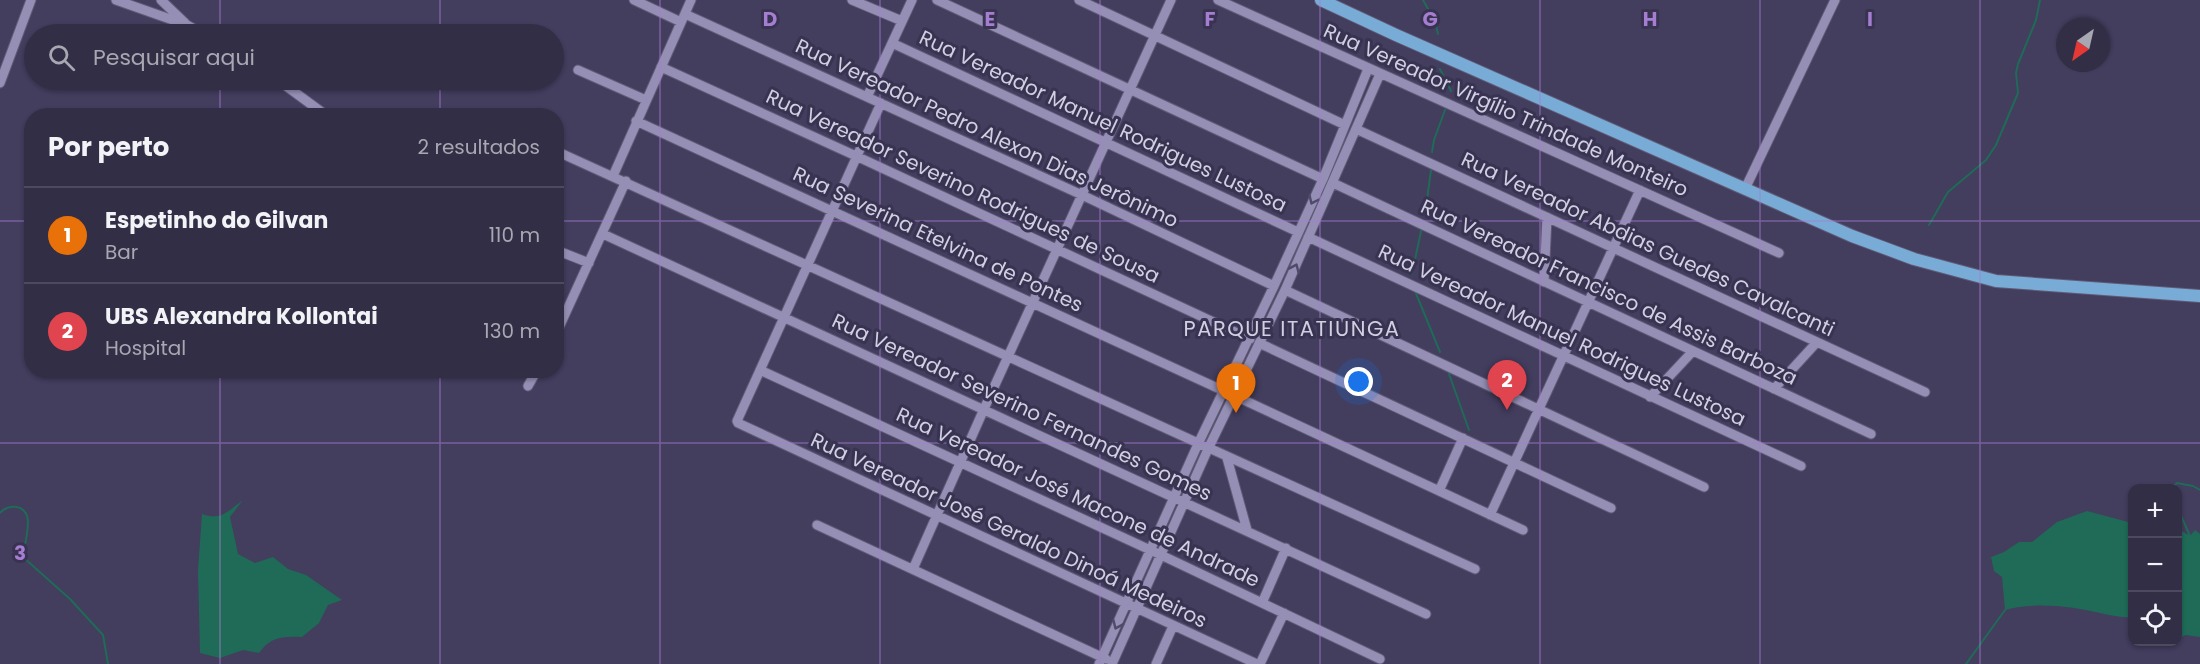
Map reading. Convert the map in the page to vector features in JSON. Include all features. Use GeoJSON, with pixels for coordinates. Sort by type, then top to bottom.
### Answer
{"type":"FeatureCollection","features":[{"type":"Feature","properties":{"kind":"main road"},"geometry":{"type":"LineString","coordinates":[[1321,0],[1852,236],[1914,260],[1996,281],[2200,296]]}},
{"type":"Feature","properties":{"kind":"street"},"geometry":{"type":"LineString","coordinates":[[0,83],[31,0]]}},
{"type":"Feature","properties":{"kind":"street"},"geometry":{"type":"LineString","coordinates":[[116,0],[184,24]]}},
{"type":"Feature","properties":{"kind":"street"},"geometry":{"type":"LineString","coordinates":[[161,0],[186,24]]}},
{"type":"Feature","properties":{"kind":"street","name":"Rua Vereador Pedro Alexon Dias Jerônimo"},"geometry":{"type":"LineString","coordinates":[[634,0],[683,18],[881,103],[1274,286]]}},
{"type":"Feature","properties":{"kind":"street"},"geometry":{"type":"LineString","coordinates":[[613,176],[691,0]]}},
{"type":"Feature","properties":{"kind":"street"},"geometry":{"type":"LineString","coordinates":[[852,0],[902,21]]}},
{"type":"Feature","properties":{"kind":"street"},"geometry":{"type":"LineString","coordinates":[[867,97],[912,0]]}},
{"type":"Feature","properties":{"kind":"street"},"geometry":{"type":"LineString","coordinates":[[937,0],[1323,179]]}},
{"type":"Feature","properties":{"kind":"street"},"geometry":{"type":"LineString","coordinates":[[1079,0],[1345,125]]}},
{"type":"Feature","properties":{"kind":"street"},"geometry":{"type":"LineString","coordinates":[[913,569],[1008,355],[1171,0]]}},
{"type":"Feature","properties":{"kind":"street","name":"Rua Vereador Virgílio Trindade Monteiro"},"geometry":{"type":"LineString","coordinates":[[1218,0],[1779,253]]}},
{"type":"Feature","properties":{"kind":"street"},"geometry":{"type":"LineString","coordinates":[[1745,189],[1835,0]]}},
{"type":"Feature","properties":{"kind":"street","name":"Rua Vereador Manuel Rodrigues Lustosa"},"geometry":{"type":"LineString","coordinates":[[892,43],[1298,232]]}},
{"type":"Feature","properties":{"kind":"street","name":"Rua Vereador Severino Rodrigues de Sousa"},"geometry":{"type":"LineString","coordinates":[[661,68],[1057,249],[1611,508]]}},
{"type":"Feature","properties":{"kind":"street"},"geometry":{"type":"LineString","coordinates":[[1255,341],[1274,286],[1323,179],[1368,69]]}},
{"type":"Feature","properties":{"kind":"street"},"geometry":{"type":"LineString","coordinates":[[578,70],[646,100]]}},
{"type":"Feature","properties":{"kind":"street"},"geometry":{"type":"LineString","coordinates":[[1101,661],[1198,444],[1285,290],[1380,74]]}},
{"type":"Feature","properties":{"kind":"street"},"geometry":{"type":"LineString","coordinates":[[292,90],[316,108]]}},
{"type":"Feature","properties":{"kind":"street"},"geometry":{"type":"LineString","coordinates":[[760,370],[881,103]]}},
{"type":"Feature","properties":{"kind":"street","name":"Rua Severina Etelvina de Pontes"},"geometry":{"type":"LineString","coordinates":[[636,121],[1033,302],[1523,530]]}},
{"type":"Feature","properties":{"kind":"street","name":"Rua Vereador Abdias Guedes Cavalcanti"},"geometry":{"type":"LineString","coordinates":[[1356,129],[1926,392]]}},
{"type":"Feature","properties":{"kind":"street"},"geometry":{"type":"LineString","coordinates":[[564,155],[1475,569]]}},
{"type":"Feature","properties":{"kind":"street"},"geometry":{"type":"LineString","coordinates":[[564,317],[626,181]]}},
{"type":"Feature","properties":{"kind":"street","name":"Rua Vereador Francisco de Assis Barboza"},"geometry":{"type":"LineString","coordinates":[[1333,183],[1871,434]]}},
{"type":"Feature","properties":{"kind":"street"},"geometry":{"type":"LineString","coordinates":[[1490,515],[1640,190]]}},
{"type":"Feature","properties":{"kind":"street"},"geometry":{"type":"LineString","coordinates":[[1544,282],[1547,217]]}},
{"type":"Feature","properties":{"kind":"street","name":"Rua Vereador Severino Fernandes Gomes"},"geometry":{"type":"LineString","coordinates":[[603,234],[1426,614]]}},
{"type":"Feature","properties":{"kind":"street","name":"Rua Vereador Manuel Rodrigues Lustosa"},"geometry":{"type":"LineString","coordinates":[[1308,237],[1801,466]]}},
{"type":"Feature","properties":{"kind":"street"},"geometry":{"type":"LineString","coordinates":[[564,253],[589,263]]}},
{"type":"Feature","properties":{"kind":"street"},"geometry":{"type":"LineString","coordinates":[[1285,290],[1704,487]]}},
{"type":"Feature","properties":{"kind":"street"},"geometry":{"type":"LineString","coordinates":[[1774,389],[1818,342]]}},
{"type":"Feature","properties":{"kind":"street"},"geometry":{"type":"LineString","coordinates":[[1650,396],[1693,351]]}},
{"type":"Feature","properties":{"kind":"street","name":"Rua Vereador José Geraldo Dinoá Medeiros"},"geometry":{"type":"LineString","coordinates":[[760,370],[737,421],[745,428],[1125,605],[1258,664]]}},
{"type":"Feature","properties":{"kind":"street","name":"Rua Vereador José Macone de Andrade"},"geometry":{"type":"LineString","coordinates":[[760,370],[1380,659]]}},
{"type":"Feature","properties":{"kind":"street"},"geometry":{"type":"LineString","coordinates":[[528,386],[532,378]]}},
{"type":"Feature","properties":{"kind":"street"},"geometry":{"type":"LineString","coordinates":[[817,525],[1101,661],[1114,663],[1208,448],[1228,393]]}},
{"type":"Feature","properties":{"kind":"street"},"geometry":{"type":"LineString","coordinates":[[1439,491],[1463,438]]}},
{"type":"Feature","properties":{"kind":"street"},"geometry":{"type":"LineString","coordinates":[[1227,458],[1247,530]]}},
{"type":"Feature","properties":{"kind":"street"},"geometry":{"type":"LineString","coordinates":[[1262,603],[1286,548]]}},
{"type":"Feature","properties":{"kind":"street"},"geometry":{"type":"LineString","coordinates":[[1258,664],[1284,614]]}},
{"type":"Feature","properties":{"kind":"street"},"geometry":{"type":"LineString","coordinates":[[1156,664],[1173,626]]}},
{"type":"Feature","properties":{"kind":"shaded area"},"geometry":{"type":"Polygon","coordinates":[[[243,500],[230,517],[238,554],[255,563],[273,557],[288,569],[306,575],[342,600],[328,605],[319,623],[302,637],[272,641],[259,653],[243,650],[220,658],[200,653],[198,570],[202,514],[219,516],[243,500]]]}},
{"type":"Feature","properties":{"kind":"shaded area"},"geometry":{"type":"Polygon","coordinates":[[[2087,511],[2128,522],[2128,617],[2052,606],[2028,606],[2005,610],[2002,577],[1994,571],[1991,557],[2019,542],[2032,542],[2057,522],[2087,511]]]}},
{"type":"Feature","properties":{"kind":"shaded area"},"geometry":{"type":"Polygon","coordinates":[[[2195,530],[2200,534],[2200,637],[2182,636],[2182,531],[2190,536],[2195,530]]]}},
{"type":"Feature","properties":{"kind":"waterway"},"geometry":{"type":"LineString","coordinates":[[1423,0],[1435,21],[1438,34]]}},
{"type":"Feature","properties":{"kind":"waterway"},"geometry":{"type":"LineString","coordinates":[[1929,225],[1948,192],[1986,160],[1996,145],[2018,93],[2016,73],[2018,64],[2036,20],[2040,0]]}},
{"type":"Feature","properties":{"kind":"waterway"},"geometry":{"type":"LineString","coordinates":[[1440,69],[1451,91]]}},
{"type":"Feature","properties":{"kind":"waterway"},"geometry":{"type":"LineString","coordinates":[[1432,152],[1445,110]]}},
{"type":"Feature","properties":{"kind":"waterway"},"geometry":{"type":"LineString","coordinates":[[1425,214],[1431,170]]}},
{"type":"Feature","properties":{"kind":"waterway"},"geometry":{"type":"LineString","coordinates":[[1412,274],[1421,231]]}},
{"type":"Feature","properties":{"kind":"waterway"},"geometry":{"type":"LineString","coordinates":[[1415,291],[1440,352]]}},
{"type":"Feature","properties":{"kind":"waterway"},"geometry":{"type":"LineString","coordinates":[[1449,374],[1469,430]]}},
{"type":"Feature","properties":{"kind":"waterway"},"geometry":{"type":"LineString","coordinates":[[2176,484],[2193,486],[2200,490]]}},
{"type":"Feature","properties":{"kind":"waterway"},"geometry":{"type":"LineString","coordinates":[[0,513],[17,507],[27,515],[28,529],[24,558],[70,599],[103,635],[108,664]]}},
{"type":"Feature","properties":{"kind":"waterway"},"geometry":{"type":"LineString","coordinates":[[2182,518],[2190,536]]}},
{"type":"Feature","properties":{"kind":"waterway"},"geometry":{"type":"LineString","coordinates":[[1966,664],[2005,610]]}},
{"type":"Feature","properties":{"kind":"place","name":"UBS Alexandra Kollontai"},"geometry":{"type":"Point","coordinates":[1507,410]}},
{"type":"Feature","properties":{"kind":"place","name":"Espetinho do Gilvan"},"geometry":{"type":"Point","coordinates":[1236,413]}},
{"type":"Feature","properties":{"kind":"district","name":"PARQUE ITATIUNGA"},"geometry":{"type":"Point","coordinates":[1292,328]}}]}
